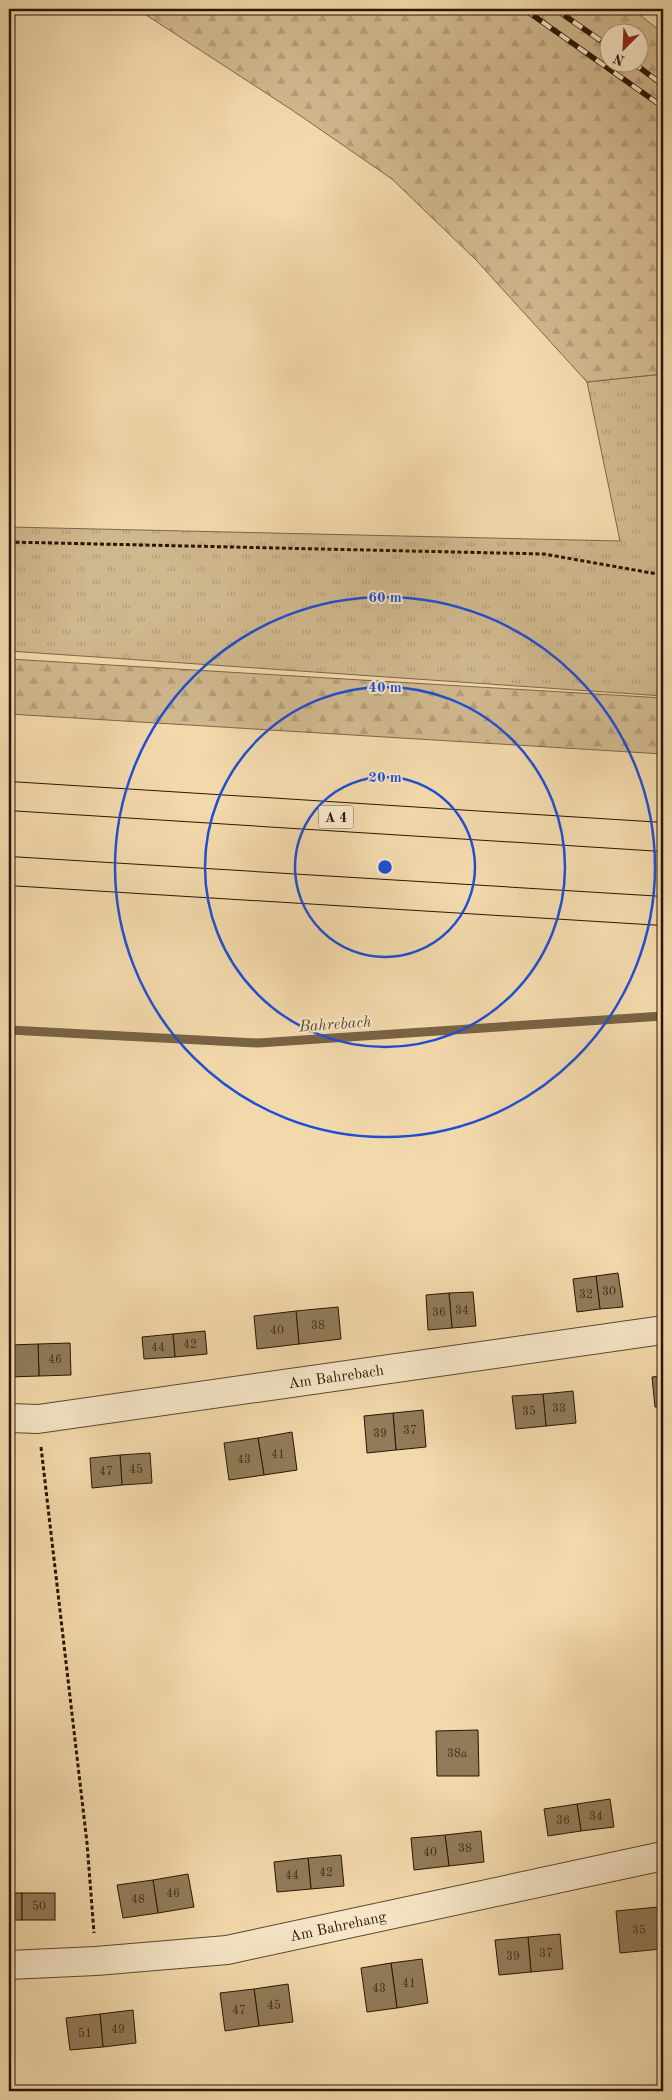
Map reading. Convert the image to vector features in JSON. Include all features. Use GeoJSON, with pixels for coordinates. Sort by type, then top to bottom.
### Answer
{"type":"FeatureCollection","features":[{"type":"Feature","properties":{"kind":"highway","name":"A 4"},"geometry":{"type":"LineString","coordinates":[[9,796],[663,837]]}},
{"type":"Feature","properties":{"kind":"highway"},"geometry":{"type":"LineString","coordinates":[[9,871],[663,911]]}},
{"type":"Feature","properties":{"kind":"street","name":"Am Bahrebach"},"geometry":{"type":"LineString","coordinates":[[9,1418],[38,1419],[663,1330]]}},
{"type":"Feature","properties":{"kind":"street","name":"Am Bahrehang"},"geometry":{"type":"LineString","coordinates":[[9,1965],[96,1961],[227,1950],[663,1856]]}},
{"type":"Feature","properties":{"kind":"path"},"geometry":{"type":"LineString","coordinates":[[9,542],[544,554],[663,575]]}},
{"type":"Feature","properties":{"kind":"path"},"geometry":{"type":"LineString","coordinates":[[38,1419],[87,1843],[96,1961]]}},
{"type":"Feature","properties":{"kind":"green space"},"geometry":{"type":"Polygon","coordinates":[[[137,9],[632,9],[649,22],[600,22],[600,72],[650,72],[650,23],[663,33],[663,374],[587,382],[476,260],[392,179],[292,110],[137,9]]]}},
{"type":"Feature","properties":{"kind":"green space"},"geometry":{"type":"Polygon","coordinates":[[[663,374],[663,696],[9,651],[9,527],[620,541],[587,382],[663,374]]]}},
{"type":"Feature","properties":{"kind":"green space"},"geometry":{"type":"Polygon","coordinates":[[[9,659],[663,698],[663,754],[9,714],[9,659]]]}},
{"type":"Feature","properties":{"kind":"building"},"geometry":{"type":"Polygon","coordinates":[[[618,1273],[623,1307],[600,1309],[596,1276],[618,1273]]]}},
{"type":"Feature","properties":{"kind":"building"},"geometry":{"type":"Polygon","coordinates":[[[596,1276],[600,1309],[577,1312],[573,1279],[596,1276]]]}},
{"type":"Feature","properties":{"kind":"building"},"geometry":{"type":"Polygon","coordinates":[[[473,1292],[476,1326],[452,1328],[449,1293],[473,1292]]]}},
{"type":"Feature","properties":{"kind":"building"},"geometry":{"type":"Polygon","coordinates":[[[449,1293],[452,1328],[428,1330],[426,1295],[449,1293]]]}},
{"type":"Feature","properties":{"kind":"building"},"geometry":{"type":"Polygon","coordinates":[[[338,1307],[341,1339],[299,1344],[296,1311],[338,1307]]]}},
{"type":"Feature","properties":{"kind":"building"},"geometry":{"type":"Polygon","coordinates":[[[296,1311],[299,1344],[257,1349],[254,1316],[296,1311]]]}},
{"type":"Feature","properties":{"kind":"building"},"geometry":{"type":"Polygon","coordinates":[[[205,1331],[207,1354],[175,1357],[173,1334],[205,1331]]]}},
{"type":"Feature","properties":{"kind":"building"},"geometry":{"type":"Polygon","coordinates":[[[173,1334],[175,1357],[144,1359],[142,1337],[173,1334]]]}},
{"type":"Feature","properties":{"kind":"building"},"geometry":{"type":"Polygon","coordinates":[[[70,1343],[71,1375],[39,1376],[38,1344],[70,1343]]]}},
{"type":"Feature","properties":{"kind":"building"},"geometry":{"type":"Polygon","coordinates":[[[38,1344],[39,1376],[9,1377],[9,1345],[38,1344]]]}},
{"type":"Feature","properties":{"kind":"building"},"geometry":{"type":"Polygon","coordinates":[[[663,1376],[663,1407],[655,1407],[652,1377],[663,1376]]]}},
{"type":"Feature","properties":{"kind":"building"},"geometry":{"type":"Polygon","coordinates":[[[573,1391],[576,1423],[546,1426],[543,1394],[573,1391]]]}},
{"type":"Feature","properties":{"kind":"building"},"geometry":{"type":"Polygon","coordinates":[[[543,1394],[546,1426],[516,1429],[512,1396],[543,1394]]]}},
{"type":"Feature","properties":{"kind":"building"},"geometry":{"type":"Polygon","coordinates":[[[423,1410],[426,1447],[396,1450],[393,1413],[423,1410]]]}},
{"type":"Feature","properties":{"kind":"building"},"geometry":{"type":"Polygon","coordinates":[[[393,1413],[396,1450],[367,1453],[364,1416],[393,1413]]]}},
{"type":"Feature","properties":{"kind":"building"},"geometry":{"type":"Polygon","coordinates":[[[292,1432],[297,1470],[264,1475],[258,1438],[292,1432]]]}},
{"type":"Feature","properties":{"kind":"building"},"geometry":{"type":"Polygon","coordinates":[[[258,1438],[264,1475],[229,1480],[224,1443],[258,1438]]]}},
{"type":"Feature","properties":{"kind":"building"},"geometry":{"type":"Polygon","coordinates":[[[150,1453],[152,1483],[122,1485],[120,1455],[150,1453]]]}},
{"type":"Feature","properties":{"kind":"building"},"geometry":{"type":"Polygon","coordinates":[[[120,1455],[122,1485],[92,1488],[90,1458],[120,1455]]]}},
{"type":"Feature","properties":{"kind":"building"},"geometry":{"type":"Polygon","coordinates":[[[478,1730],[479,1776],[437,1776],[436,1731],[478,1730]]]}},
{"type":"Feature","properties":{"kind":"building"},"geometry":{"type":"Polygon","coordinates":[[[610,1799],[614,1827],[581,1831],[577,1804],[610,1799]]]}},
{"type":"Feature","properties":{"kind":"building"},"geometry":{"type":"Polygon","coordinates":[[[577,1804],[581,1831],[548,1836],[544,1809],[577,1804]]]}},
{"type":"Feature","properties":{"kind":"building"},"geometry":{"type":"Polygon","coordinates":[[[481,1831],[484,1862],[449,1866],[445,1835],[481,1831]]]}},
{"type":"Feature","properties":{"kind":"building"},"geometry":{"type":"Polygon","coordinates":[[[445,1835],[449,1866],[414,1870],[411,1838],[445,1835]]]}},
{"type":"Feature","properties":{"kind":"building"},"geometry":{"type":"Polygon","coordinates":[[[341,1855],[344,1886],[311,1889],[308,1858],[341,1855]]]}},
{"type":"Feature","properties":{"kind":"building"},"geometry":{"type":"Polygon","coordinates":[[[308,1858],[311,1889],[277,1892],[274,1862],[308,1858]]]}},
{"type":"Feature","properties":{"kind":"building"},"geometry":{"type":"Polygon","coordinates":[[[188,1874],[194,1907],[158,1913],[153,1880],[188,1874]]]}},
{"type":"Feature","properties":{"kind":"building"},"geometry":{"type":"Polygon","coordinates":[[[153,1880],[158,1913],[123,1918],[117,1885],[153,1880]]]}},
{"type":"Feature","properties":{"kind":"building"},"geometry":{"type":"Polygon","coordinates":[[[9,1893],[22,1893],[22,1920],[9,1920],[9,1893]]]}},
{"type":"Feature","properties":{"kind":"building"},"geometry":{"type":"Polygon","coordinates":[[[22,1893],[55,1893],[55,1920],[22,1920],[22,1893]]]}},
{"type":"Feature","properties":{"kind":"building"},"geometry":{"type":"Polygon","coordinates":[[[658,1907],[663,1907],[663,1949],[661,1949],[658,1907]]]}},
{"type":"Feature","properties":{"kind":"building"},"geometry":{"type":"Polygon","coordinates":[[[658,1907],[661,1949],[620,1953],[616,1911],[658,1907]]]}},
{"type":"Feature","properties":{"kind":"building"},"geometry":{"type":"Polygon","coordinates":[[[560,1934],[563,1969],[531,1972],[528,1937],[560,1934]]]}},
{"type":"Feature","properties":{"kind":"building"},"geometry":{"type":"Polygon","coordinates":[[[528,1937],[531,1972],[499,1975],[495,1940],[528,1937]]]}},
{"type":"Feature","properties":{"kind":"building"},"geometry":{"type":"Polygon","coordinates":[[[422,1959],[428,2003],[397,2008],[391,1963],[422,1959]]]}},
{"type":"Feature","properties":{"kind":"building"},"geometry":{"type":"Polygon","coordinates":[[[391,1963],[397,2008],[367,2012],[361,1968],[391,1963]]]}},
{"type":"Feature","properties":{"kind":"building"},"geometry":{"type":"Polygon","coordinates":[[[288,1984],[293,2022],[259,2026],[254,1989],[288,1984]]]}},
{"type":"Feature","properties":{"kind":"building"},"geometry":{"type":"Polygon","coordinates":[[[254,1989],[259,2026],[225,2031],[220,1993],[254,1989]]]}},
{"type":"Feature","properties":{"kind":"building"},"geometry":{"type":"Polygon","coordinates":[[[133,2010],[136,2043],[103,2047],[100,2014],[133,2010]]]}},
{"type":"Feature","properties":{"kind":"building"},"geometry":{"type":"Polygon","coordinates":[[[100,2014],[103,2047],[70,2050],[66,2018],[100,2014]]]}},
{"type":"Feature","properties":{"kind":"waterway","name":"Bahrebach"},"geometry":{"type":"LineString","coordinates":[[9,1030],[258,1043],[663,1016]]}},
{"type":"Feature","properties":{"kind":"railway"},"geometry":{"type":"LineString","coordinates":[[524,9],[663,107]]}},
{"type":"Feature","properties":{"kind":"railway"},"geometry":{"type":"LineString","coordinates":[[555,9],[600,40]]}},
{"type":"Feature","properties":{"kind":"railway"},"geometry":{"type":"LineString","coordinates":[[645,72],[663,85]]}}]}
